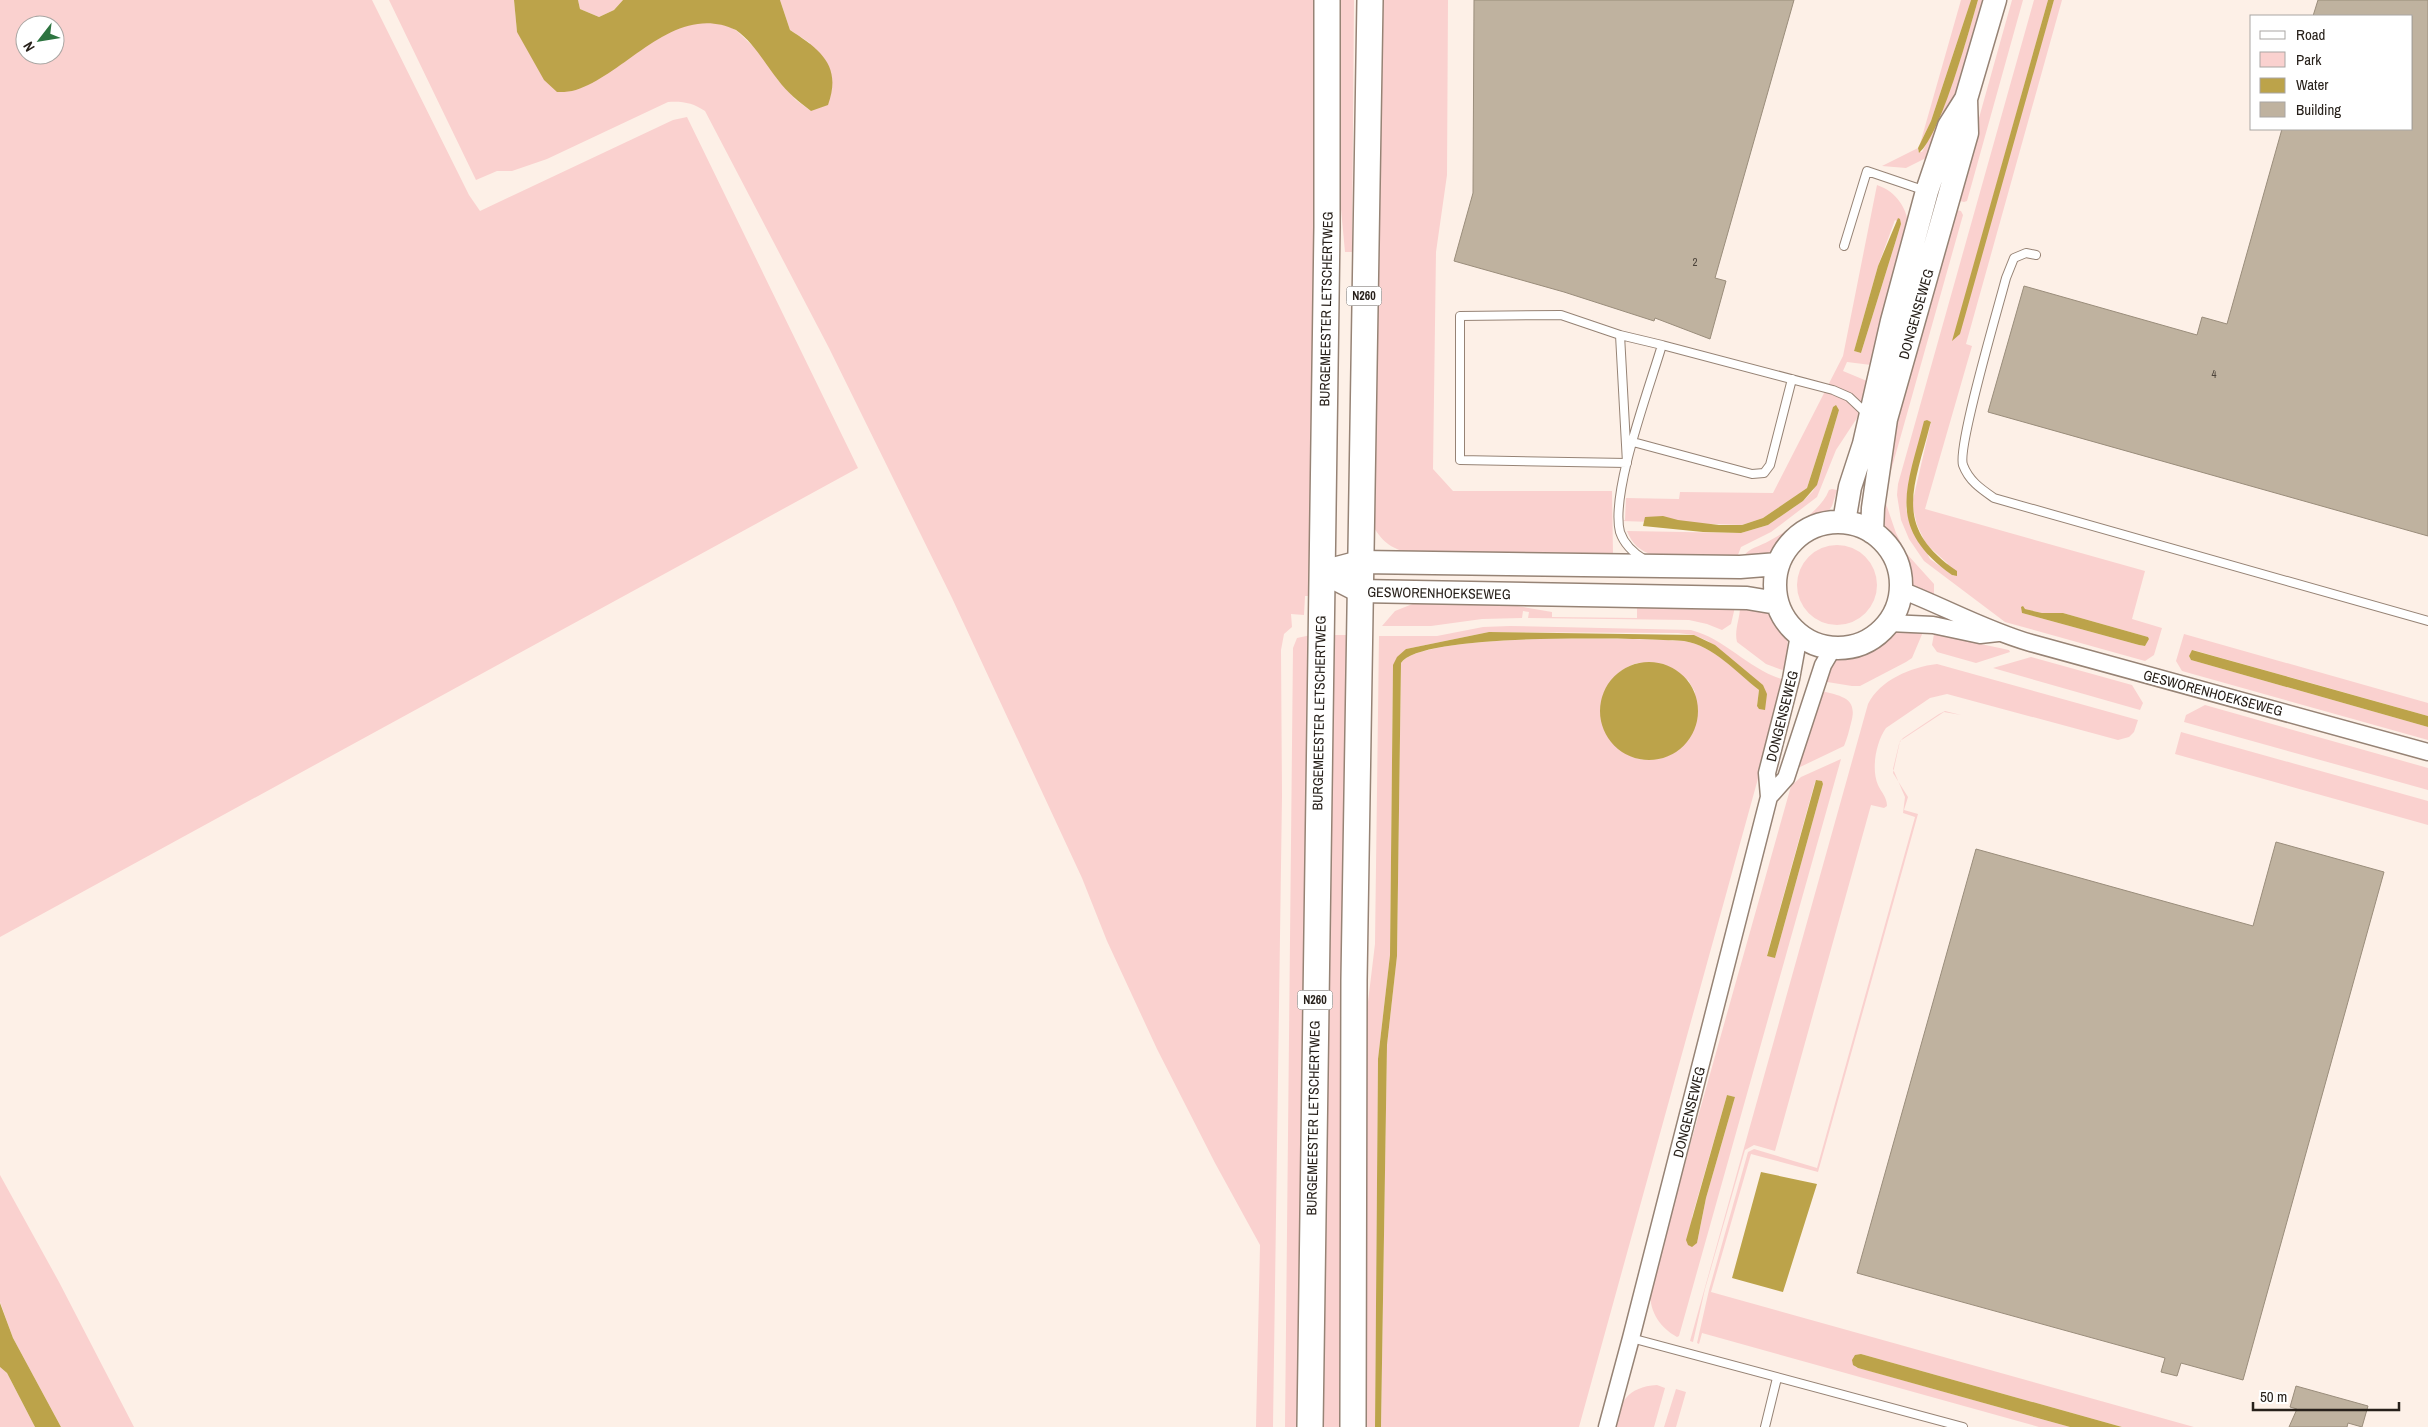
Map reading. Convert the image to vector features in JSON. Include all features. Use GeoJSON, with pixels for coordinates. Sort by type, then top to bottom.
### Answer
{"type":"FeatureCollection","features":[{"type":"Feature","properties":{"kind":"main road","name":"BURGEMEESTER LETSCHERTWEG"},"geometry":{"type":"LineString","coordinates":[[1310,1427],[1328,0]]}},
{"type":"Feature","properties":{"kind":"main road","name":"N260"},"geometry":{"type":"LineString","coordinates":[[1353,1427],[1354,980],[1370,0]]}},
{"type":"Feature","properties":{"kind":"street","name":"DONGENSEWEG"},"geometry":{"type":"LineString","coordinates":[[1844,522],[1850,487],[1864,444],[1869,416],[1937,196],[1967,133],[1966,99],[1995,0]]}},
{"type":"Feature","properties":{"kind":"street","name":"DONGENSEWEG"},"geometry":{"type":"LineString","coordinates":[[1872,532],[1873,508],[1886,419],[1937,196]]}},
{"type":"Feature","properties":{"kind":"street"},"geometry":{"type":"LineString","coordinates":[[1844,522],[1859,525],[1872,532],[1883,540],[1898,563],[1901,590],[1899,602],[1889,623],[1880,633],[1864,643],[1846,648],[1833,648],[1810,642],[1800,635],[1786,620],[1777,602],[1775,577],[1778,564],[1786,550],[1804,532],[1827,523],[1844,522]]}},
{"type":"Feature","properties":{"kind":"street"},"geometry":{"type":"LineString","coordinates":[[1322,572],[1360,562],[1740,567],[1778,564]]}},
{"type":"Feature","properties":{"kind":"street","name":"GESWORENHOEKSEWEG"},"geometry":{"type":"LineString","coordinates":[[1322,572],[1360,591],[1747,598],[1777,602]]}},
{"type":"Feature","properties":{"kind":"street","name":"GESWORENHOEKSEWEG"},"geometry":{"type":"LineString","coordinates":[[1901,590],[1985,624],[1998,633],[2428,752]]}},
{"type":"Feature","properties":{"kind":"street","name":"GESWORENHOEKSEWEG"},"geometry":{"type":"LineString","coordinates":[[1889,623],[1933,625],[1980,635],[1998,633]]}},
{"type":"Feature","properties":{"kind":"street","name":"DONGENSEWEG"},"geometry":{"type":"LineString","coordinates":[[1607,1427],[1769,797],[1767,772],[1792,679],[1800,635]]}},
{"type":"Feature","properties":{"kind":"street","name":"DONGENSEWEG"},"geometry":{"type":"LineString","coordinates":[[1769,797],[1786,778],[1823,665],[1833,648]]}},
{"type":"Feature","properties":{"kind":"lane"},"geometry":{"type":"LineString","coordinates":[[1844,246],[1867,171],[1937,196]]}},
{"type":"Feature","properties":{"kind":"lane"},"geometry":{"type":"LineString","coordinates":[[2036,255],[2026,253],[2014,258],[2006,278],[1966,432],[1962,463],[1974,484],[1994,498],[2428,621]]}},
{"type":"Feature","properties":{"kind":"lane"},"geometry":{"type":"LineString","coordinates":[[1627,464],[1460,460],[1460,316],[1561,315],[1620,335],[1792,379],[1849,397],[1869,416]]}},
{"type":"Feature","properties":{"kind":"lane"},"geometry":{"type":"LineString","coordinates":[[1620,335],[1627,464]]}},
{"type":"Feature","properties":{"kind":"lane"},"geometry":{"type":"LineString","coordinates":[[1653,565],[1638,556],[1625,542],[1620,531],[1620,497],[1633,442],[1662,345]]}},
{"type":"Feature","properties":{"kind":"lane"},"geometry":{"type":"LineString","coordinates":[[1633,442],[1752,474],[1764,473],[1770,464],[1792,379]]}},
{"type":"Feature","properties":{"kind":"lane"},"geometry":{"type":"LineString","coordinates":[[1631,1338],[1963,1427]]}},
{"type":"Feature","properties":{"kind":"lane"},"geometry":{"type":"LineString","coordinates":[[1765,1427],[1778,1378]]}},
{"type":"Feature","properties":{"kind":"green space"},"geometry":{"type":"Polygon","coordinates":[[[0,0],[372,0],[469,195],[480,211],[673,120],[687,117],[858,468],[0,937],[0,0]]]}},
{"type":"Feature","properties":{"kind":"green space"},"geometry":{"type":"Polygon","coordinates":[[[389,0],[514,0],[517,32],[591,82],[659,31],[691,21],[717,19],[737,31],[763,56],[778,80],[796,100],[811,111],[810,43],[790,30],[780,0],[1316,0],[1311,596],[1305,596],[1304,615],[1291,614],[1292,627],[1284,634],[1281,650],[1282,796],[1273,1427],[1256,1427],[1260,1245],[1215,1163],[1157,1049],[1107,941],[1082,878],[952,598],[829,348],[705,111],[688,103],[668,102],[547,159],[512,171],[497,171],[476,180],[389,0]]]}},
{"type":"Feature","properties":{"kind":"green space"},"geometry":{"type":"Polygon","coordinates":[[[578,0],[623,0],[614,10],[599,17],[580,9],[578,0]]]}},
{"type":"Feature","properties":{"kind":"green space"},"geometry":{"type":"Polygon","coordinates":[[[1339,0],[1354,0],[1352,252],[1345,252],[1337,166],[1339,0]]]}},
{"type":"Feature","properties":{"kind":"green space"},"geometry":{"type":"Polygon","coordinates":[[[1376,0],[1448,0],[1447,175],[1436,252],[1433,469],[1453,491],[1612,491],[1613,555],[1412,553],[1389,545],[1373,526],[1376,0]]]}},
{"type":"Feature","properties":{"kind":"green space"},"geometry":{"type":"Polygon","coordinates":[[[1961,0],[1971,0],[1931,121],[1920,144],[1961,0]]]}},
{"type":"Feature","properties":{"kind":"green space"},"geometry":{"type":"Polygon","coordinates":[[[1978,0],[1986,0],[1953,102],[1928,157],[1906,168],[1882,166],[1918,148],[1918,151],[1922,152],[1940,116],[1961,59],[1978,0]]]}},
{"type":"Feature","properties":{"kind":"green space"},"geometry":{"type":"Polygon","coordinates":[[[2012,0],[2023,0],[1967,201],[1956,200],[2012,0]]]}},
{"type":"Feature","properties":{"kind":"green space"},"geometry":{"type":"Polygon","coordinates":[[[2034,0],[2048,0],[1953,340],[2054,0],[2062,0],[1966,344],[1972,346],[1925,509],[2145,571],[2132,619],[2162,628],[2154,655],[2145,661],[2005,622],[1924,561],[1909,539],[1901,520],[1897,495],[1898,484],[2034,0]],[[1926,420],[1909,481],[1906,509],[1930,559],[1954,576],[1947,563],[1926,544],[1917,525],[1912,504],[1931,422],[1926,420]],[[2025,609],[2022,613],[2139,645],[2145,646],[2149,639],[2148,637],[2063,613],[2042,613],[2025,609]]]}},
{"type":"Feature","properties":{"kind":"green space"},"geometry":{"type":"Polygon","coordinates":[[[1877,185],[1890,192],[1900,202],[1906,214],[1909,228],[1871,365],[1847,362],[1843,371],[1867,381],[1857,418],[1836,450],[1817,497],[1771,532],[1741,547],[1736,560],[1653,555],[1640,549],[1631,540],[1627,531],[1741,533],[1768,525],[1803,501],[1813,491],[1821,472],[1839,410],[1836,406],[1833,407],[1807,488],[1763,518],[1742,525],[1622,521],[1625,520],[1626,498],[1679,499],[1680,492],[1773,493],[1843,356],[1877,185]],[[1895,220],[1878,266],[1854,351],[1861,353],[1901,224],[1895,220]]]}},
{"type":"Feature","properties":{"kind":"green space"},"geometry":{"type":"Polygon","coordinates":[[[1954,209],[1961,211],[1963,215],[1887,485],[1883,471],[1954,209]]]}},
{"type":"Feature","properties":{"kind":"green space"},"geometry":{"type":"Polygon","coordinates":[[[1829,490],[1837,490],[1832,506],[1825,516],[1797,531],[1770,556],[1743,557],[1751,549],[1769,541],[1804,520],[1819,506],[1829,490]]]}},
{"type":"Feature","properties":{"kind":"green space"},"geometry":{"type":"Polygon","coordinates":[[[1885,501],[1896,533],[1906,553],[1934,584],[1934,596],[1908,585],[1896,553],[1882,533],[1885,501]]]}},
{"type":"Feature","properties":{"kind":"green space"},"geometry":{"type":"Polygon","coordinates":[[[1837,545],[1852,548],[1865,557],[1874,570],[1877,585],[1874,600],[1865,613],[1852,622],[1837,625],[1822,622],[1809,613],[1800,600],[1797,585],[1800,570],[1809,557],[1822,548],[1837,545]]]}},
{"type":"Feature","properties":{"kind":"green space"},"geometry":{"type":"Polygon","coordinates":[[[1415,603],[1506,604],[1552,612],[1552,617],[1637,618],[1637,604],[1735,607],[1731,624],[1722,630],[1689,620],[1528,618],[1529,612],[1523,611],[1522,618],[1482,619],[1431,626],[1382,626],[1395,611],[1415,603]]]}},
{"type":"Feature","properties":{"kind":"green space"},"geometry":{"type":"Polygon","coordinates":[[[1740,607],[1761,610],[1779,617],[1788,639],[1785,671],[1766,664],[1737,642],[1736,633],[1740,607]]]}},
{"type":"Feature","properties":{"kind":"green space"},"geometry":{"type":"Polygon","coordinates":[[[1483,627],[1691,630],[1704,634],[1758,668],[1782,679],[1762,764],[1579,1427],[1381,1427],[1387,1045],[1397,956],[1401,663],[1417,653],[1448,646],[1488,642],[1581,638],[1684,641],[1705,648],[1715,654],[1759,690],[1757,706],[1767,694],[1708,641],[1694,635],[1678,633],[1489,632],[1406,649],[1393,669],[1390,955],[1378,1059],[1375,1427],[1361,1427],[1364,1035],[1375,944],[1379,636],[1437,636],[1483,627]],[[1637,663],[1616,675],[1604,693],[1601,712],[1606,730],[1617,746],[1632,757],[1652,760],[1675,752],[1695,692],[1688,680],[1637,663]]]}},
{"type":"Feature","properties":{"kind":"green space"},"geometry":{"type":"Polygon","coordinates":[[[1894,630],[1923,632],[1912,658],[1860,686],[1821,681],[1836,657],[1864,646],[1894,630]]]}},
{"type":"Feature","properties":{"kind":"green space"},"geometry":{"type":"Polygon","coordinates":[[[1934,634],[2009,650],[2010,652],[1976,663],[1937,652],[1932,645],[1934,634]]]}},
{"type":"Feature","properties":{"kind":"green space"},"geometry":{"type":"Polygon","coordinates":[[[2184,634],[2428,703],[2428,716],[2193,650],[2189,656],[2191,660],[2428,727],[2428,740],[2182,671],[2176,661],[2184,634]]]}},
{"type":"Feature","properties":{"kind":"green space"},"geometry":{"type":"Polygon","coordinates":[[[1311,635],[1302,1427],[1285,1427],[1293,648],[1297,638],[1311,635]]]}},
{"type":"Feature","properties":{"kind":"green space"},"geometry":{"type":"Polygon","coordinates":[[[1334,635],[1348,635],[1339,1427],[1323,1427],[1331,669],[1334,635]]]}},
{"type":"Feature","properties":{"kind":"green space"},"geometry":{"type":"Polygon","coordinates":[[[2031,657],[2132,685],[2143,703],[2140,710],[1993,668],[2031,657]]]}},
{"type":"Feature","properties":{"kind":"green space"},"geometry":{"type":"Polygon","coordinates":[[[1937,664],[2138,720],[2134,732],[2129,737],[2118,740],[1947,694],[1930,698],[1886,728],[1877,748],[1875,771],[1878,785],[1885,797],[1887,806],[1884,808],[1871,805],[1775,1151],[1754,1145],[1745,1150],[1705,1289],[1693,1342],[1690,1341],[1868,704],[1880,688],[1897,676],[1917,668],[1937,664]]]}},
{"type":"Feature","properties":{"kind":"green space"},"geometry":{"type":"Polygon","coordinates":[[[1818,690],[1840,696],[1850,702],[1853,714],[1844,746],[1798,768],[1818,690]]]}},
{"type":"Feature","properties":{"kind":"green space"},"geometry":{"type":"Polygon","coordinates":[[[2205,705],[2428,768],[2428,790],[2184,722],[2186,715],[2205,705]]]}},
{"type":"Feature","properties":{"kind":"green space"},"geometry":{"type":"Polygon","coordinates":[[[1945,711],[1961,715],[1944,712],[1901,740],[1945,711]]]}},
{"type":"Feature","properties":{"kind":"green space"},"geometry":{"type":"Polygon","coordinates":[[[2181,732],[2428,801],[2428,825],[2175,754],[2181,732]]]}},
{"type":"Feature","properties":{"kind":"green space"},"geometry":{"type":"Polygon","coordinates":[[[1900,743],[1894,770],[1893,769],[1900,743]]]}},
{"type":"Feature","properties":{"kind":"green space"},"geometry":{"type":"Polygon","coordinates":[[[1841,759],[1679,1336],[1677,1337],[1664,1327],[1655,1315],[1652,1308],[1651,1284],[1791,786],[1801,777],[1841,759]],[[1818,780],[1815,782],[1767,955],[1775,958],[1823,784],[1818,780]],[[1727,1095],[1692,1217],[1697,1243],[1706,1198],[1735,1097],[1727,1095]]]}},
{"type":"Feature","properties":{"kind":"green space"},"geometry":{"type":"Polygon","coordinates":[[[1898,782],[1908,797],[1904,810],[1918,814],[1818,1172],[1751,1154],[1711,1292],[2194,1427],[2122,1427],[1861,1354],[1855,1367],[2070,1427],[2039,1427],[1702,1333],[1699,1344],[1697,1343],[1709,1290],[1748,1152],[1754,1149],[1817,1168],[1915,817],[1903,813],[1905,797],[1898,782]]]}},
{"type":"Feature","properties":{"kind":"green space"},"geometry":{"type":"Polygon","coordinates":[[[0,1175],[59,1282],[134,1427],[61,1427],[13,1338],[0,1302],[0,1175]]]}},
{"type":"Feature","properties":{"kind":"green space"},"geometry":{"type":"Polygon","coordinates":[[[0,1367],[7,1373],[35,1427],[0,1427],[0,1367]]]}},
{"type":"Feature","properties":{"kind":"green space"},"geometry":{"type":"Polygon","coordinates":[[[1657,1385],[1665,1388],[1654,1427],[1611,1427],[1626,1397],[1639,1389],[1657,1385]]]}},
{"type":"Feature","properties":{"kind":"green space"},"geometry":{"type":"Polygon","coordinates":[[[1676,1389],[1686,1392],[1676,1427],[1664,1427],[1676,1389]]]}},
{"type":"Feature","properties":{"kind":"water"},"geometry":{"type":"Polygon","coordinates":[[[514,0],[578,0],[580,9],[599,17],[614,10],[623,0],[780,0],[790,30],[811,45],[826,60],[832,80],[832,91],[828,105],[811,111],[785,89],[754,47],[742,35],[736,30],[713,23],[691,25],[670,33],[591,83],[572,91],[557,92],[544,80],[517,32],[514,0]]]}},
{"type":"Feature","properties":{"kind":"water"},"geometry":{"type":"Polygon","coordinates":[[[1971,0],[1978,0],[1945,105],[1927,143],[1919,153],[1918,148],[1931,121],[1971,0]]]}},
{"type":"Feature","properties":{"kind":"water"},"geometry":{"type":"Polygon","coordinates":[[[2048,0],[2054,0],[1960,334],[1952,341],[2048,0]]]}},
{"type":"Feature","properties":{"kind":"water"},"geometry":{"type":"Polygon","coordinates":[[[1898,218],[1901,224],[1861,353],[1854,351],[1878,266],[1898,218]]]}},
{"type":"Feature","properties":{"kind":"water"},"geometry":{"type":"Polygon","coordinates":[[[1836,405],[1839,410],[1817,485],[1803,501],[1768,525],[1741,533],[1703,532],[1643,526],[1645,517],[1663,516],[1678,520],[1719,525],[1742,525],[1763,518],[1807,488],[1833,407],[1836,405]]]}},
{"type":"Feature","properties":{"kind":"water"},"geometry":{"type":"Polygon","coordinates":[[[1924,421],[1931,422],[1914,487],[1913,505],[1916,522],[1923,538],[1937,555],[1957,571],[1957,576],[1952,575],[1931,557],[1917,540],[1909,523],[1906,505],[1908,487],[1924,421]]]}},
{"type":"Feature","properties":{"kind":"water"},"geometry":{"type":"Polygon","coordinates":[[[2023,606],[2025,609],[2042,613],[2063,613],[2148,637],[2149,639],[2145,646],[2139,645],[2022,613],[2021,607],[2023,606]]]}},
{"type":"Feature","properties":{"kind":"water"},"geometry":{"type":"Polygon","coordinates":[[[1489,632],[1694,635],[1715,645],[1763,685],[1767,694],[1765,710],[1759,709],[1757,706],[1759,690],[1715,654],[1705,648],[1684,641],[1581,638],[1488,642],[1448,646],[1417,653],[1401,663],[1397,956],[1387,1045],[1381,1427],[1375,1427],[1378,1059],[1390,955],[1393,665],[1397,657],[1406,649],[1489,632]]]}},
{"type":"Feature","properties":{"kind":"water"},"geometry":{"type":"Polygon","coordinates":[[[2192,650],[2428,716],[2428,727],[2191,660],[2189,656],[2192,650]]]}},
{"type":"Feature","properties":{"kind":"water"},"geometry":{"type":"Polygon","coordinates":[[[1649,662],[1659,663],[1676,670],[1690,684],[1697,701],[1697,721],[1690,738],[1676,752],[1659,759],[1649,760],[1639,759],[1622,752],[1608,738],[1601,721],[1600,711],[1601,701],[1608,684],[1622,670],[1639,663],[1649,662]]]}},
{"type":"Feature","properties":{"kind":"water"},"geometry":{"type":"Polygon","coordinates":[[[1816,780],[1822,781],[1823,784],[1775,958],[1767,956],[1816,780]]]}},
{"type":"Feature","properties":{"kind":"water"},"geometry":{"type":"Polygon","coordinates":[[[1727,1095],[1735,1097],[1706,1198],[1697,1243],[1692,1247],[1688,1245],[1686,1240],[1727,1095]]]}},
{"type":"Feature","properties":{"kind":"water"},"geometry":{"type":"Polygon","coordinates":[[[1761,1172],[1817,1184],[1783,1292],[1732,1278],[1761,1172]]]}},
{"type":"Feature","properties":{"kind":"water"},"geometry":{"type":"Polygon","coordinates":[[[0,1303],[13,1338],[61,1427],[35,1427],[7,1373],[0,1367],[0,1303]]]}},
{"type":"Feature","properties":{"kind":"water"},"geometry":{"type":"Polygon","coordinates":[[[1861,1354],[2122,1427],[2070,1427],[1858,1368],[1853,1365],[1852,1360],[1855,1355],[1861,1354]]]}},
{"type":"Feature","properties":{"kind":"building"},"geometry":{"type":"Polygon","coordinates":[[[1474,0],[1794,0],[1715,278],[1726,281],[1710,339],[1655,318],[1654,321],[1564,292],[1454,261],[1473,193],[1474,0]]]}},
{"type":"Feature","properties":{"kind":"building"},"geometry":{"type":"Polygon","coordinates":[[[2318,0],[2428,0],[2428,536],[1988,412],[2024,286],[2197,335],[2202,317],[2227,324],[2282,130],[2413,130],[2413,15],[2313,15],[2318,0]]]}},
{"type":"Feature","properties":{"kind":"building"},"geometry":{"type":"Polygon","coordinates":[[[2276,842],[2384,872],[2243,1380],[2181,1363],[2177,1376],[2161,1372],[2165,1358],[1857,1273],[1976,849],[2253,926],[2276,842]]]}},
{"type":"Feature","properties":{"kind":"building"},"geometry":{"type":"Polygon","coordinates":[[[2296,1386],[2368,1406],[2362,1427],[2348,1423],[2347,1427],[2289,1427],[2297,1409],[2290,1407],[2296,1386]]]}}]}
